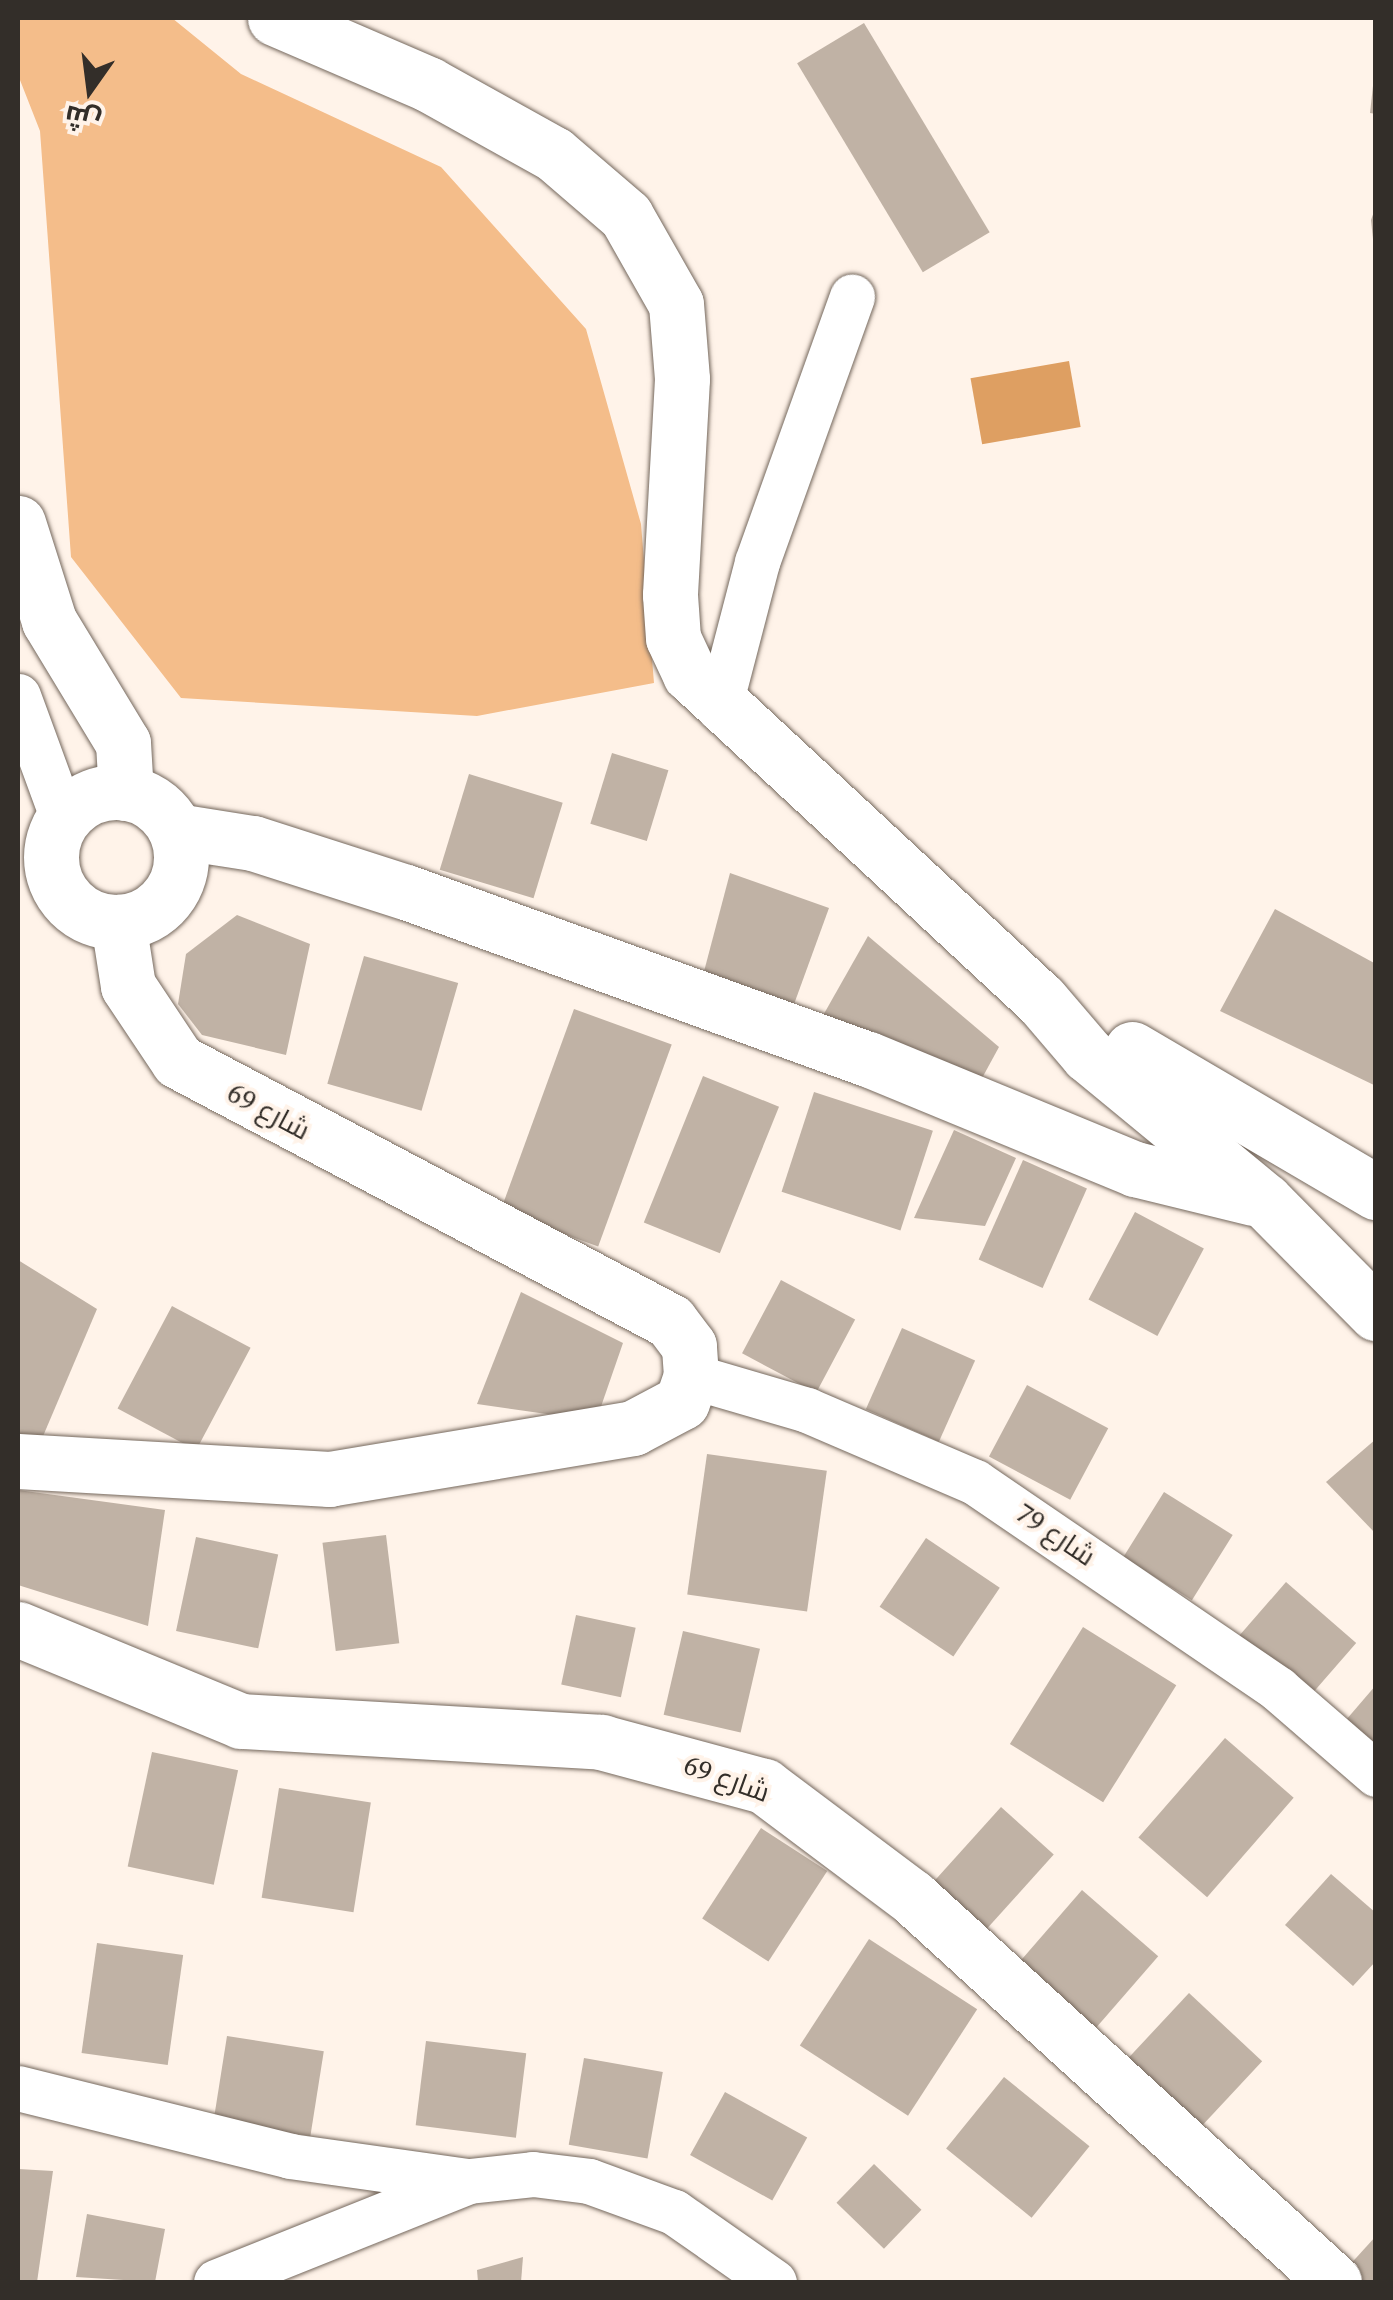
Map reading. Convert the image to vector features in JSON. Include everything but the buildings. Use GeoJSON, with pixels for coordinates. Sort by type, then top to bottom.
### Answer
{"type":"FeatureCollection","features":[{"type":"Feature","properties":{"kind":"street"},"geometry":{"type":"LineString","coordinates":[[275,18],[428,84],[554,154],[626,216],[657,262],[676,304],[682,379],[673,638],[719,708],[1042,1000],[1088,1054],[1266,1201],[1376,1313]]}},
{"type":"Feature","properties":{"kind":"street"},"geometry":{"type":"LineString","coordinates":[[719,708],[757,562],[852,296]]}},
{"type":"Feature","properties":{"kind":"street"},"geometry":{"type":"LineString","coordinates":[[18,523],[49,621],[123,743],[126,792]]}},
{"type":"Feature","properties":{"kind":"street"},"geometry":{"type":"LineString","coordinates":[[18,696],[62,819]]}},
{"type":"Feature","properties":{"kind":"street"},"geometry":{"type":"LineString","coordinates":[[126,792],[156,806],[176,831],[181,867],[166,899],[118,922],[79,911],[59,888],[50,858],[62,819],[80,802],[126,792]]}},
{"type":"Feature","properties":{"kind":"street"},"geometry":{"type":"LineString","coordinates":[[176,831],[252,843],[406,892],[868,1058],[1134,1169],[1266,1201]]}},
{"type":"Feature","properties":{"kind":"street","name":"شارع 69"},"geometry":{"type":"LineString","coordinates":[[118,922],[128,986],[178,1061],[670,1321],[689,1346],[691,1376]]}},
{"type":"Feature","properties":{"kind":"street"},"geometry":{"type":"LineString","coordinates":[[1042,1000],[1300,1144],[1376,1192]]}},
{"type":"Feature","properties":{"kind":"street"},"geometry":{"type":"LineString","coordinates":[[1300,1144],[1376,1154]]}},
{"type":"Feature","properties":{"kind":"street"},"geometry":{"type":"LineString","coordinates":[[18,1461],[329,1479],[634,1428],[682,1402],[691,1376]]}},
{"type":"Feature","properties":{"kind":"street","name":"شارع 79"},"geometry":{"type":"LineString","coordinates":[[691,1376],[806,1410],[976,1482],[1278,1689],[1376,1774]]}},
{"type":"Feature","properties":{"kind":"street","name":"شارع 69"},"geometry":{"type":"LineString","coordinates":[[18,1629],[241,1720],[601,1742],[764,1786],[872,1863],[1334,2282]]}},
{"type":"Feature","properties":{"kind":"street"},"geometry":{"type":"LineString","coordinates":[[18,2088],[290,2156],[469,2181],[532,2174],[589,2182],[674,2212],[774,2282]]}},
{"type":"Feature","properties":{"kind":"street"},"geometry":{"type":"LineString","coordinates":[[216,2282],[469,2181]]}},
{"type":"Feature","properties":{"kind":"shaded area"},"geometry":{"type":"Polygon","coordinates":[[[18,18],[172,18],[241,74],[441,167],[586,329],[641,524],[654,683],[477,716],[181,698],[71,557],[40,131],[18,75],[18,18]]]}},
{"type":"Feature","properties":{"kind":"shaded area"},"geometry":{"type":"Polygon","coordinates":[[[1069,361],[1081,427],[982,444],[971,378],[1069,361]]]}}]}
